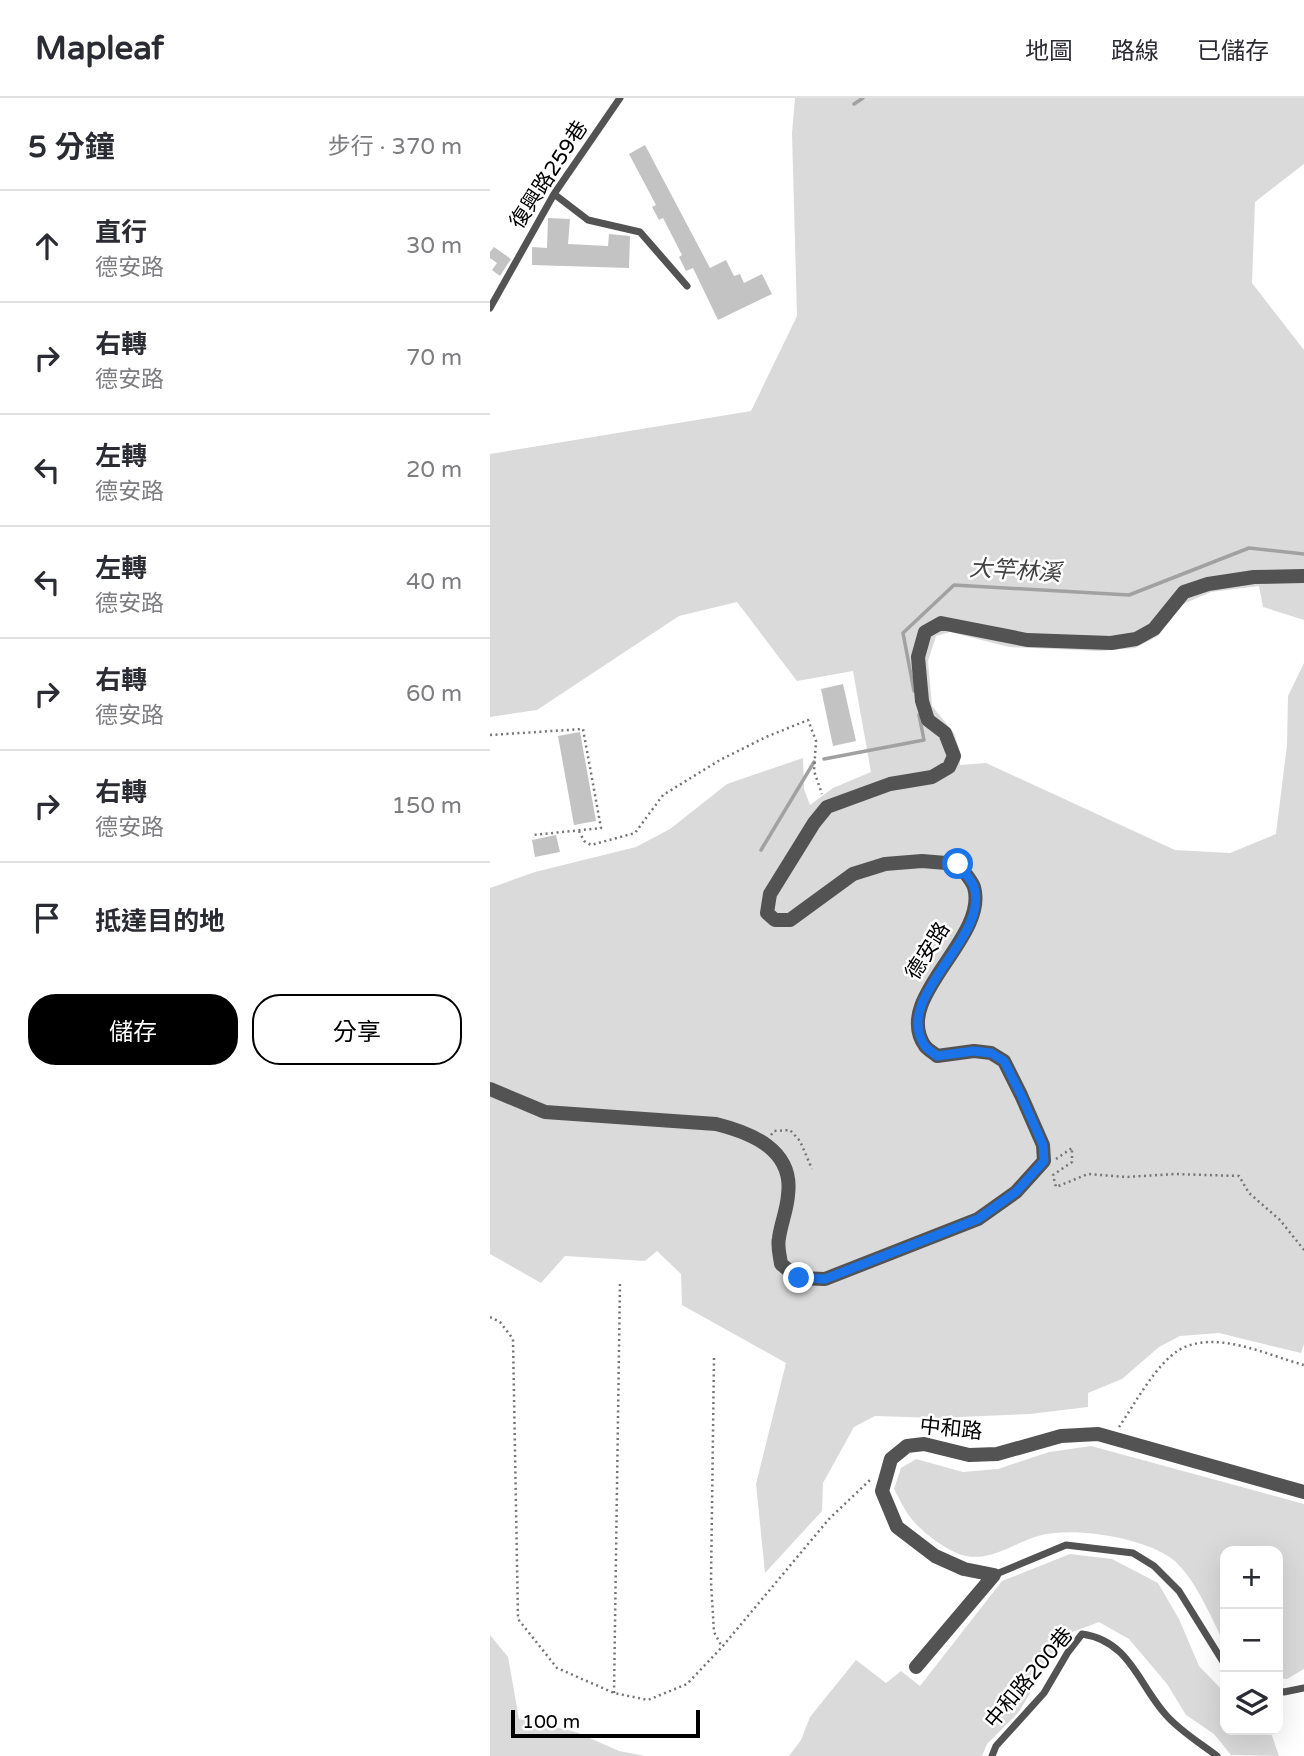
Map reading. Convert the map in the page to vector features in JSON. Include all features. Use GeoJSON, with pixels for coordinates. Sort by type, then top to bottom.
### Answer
{"type":"FeatureCollection","features":[{"type":"Feature","properties":{"kind":"street"},"geometry":{"type":"LineString","coordinates":[[827,807],[890,784],[932,777],[949,767],[954,756],[945,733],[928,720],[922,701],[918,657],[925,632],[941,623],[1027,640],[1111,643],[1136,639],[1154,629],[1184,592],[1208,584],[1254,577],[1304,576]]}},
{"type":"Feature","properties":{"kind":"street","name":"德安路"},"geometry":{"type":"LineString","coordinates":[[827,807],[814,823],[770,894],[767,913],[775,920],[790,920],[853,874],[886,864],[922,861],[958,864],[974,886],[975,910],[965,932],[921,1002],[919,1027],[925,1045],[937,1056],[974,1051],[991,1053],[1004,1061],[1043,1145],[1044,1161]]}},
{"type":"Feature","properties":{"kind":"street"},"geometry":{"type":"LineString","coordinates":[[490,1089],[545,1112],[716,1124],[742,1130],[766,1144],[780,1156],[789,1193],[778,1240],[780,1264],[799,1278],[825,1279],[978,1219],[1016,1192],[1044,1161]]}},
{"type":"Feature","properties":{"kind":"street","name":"中和路"},"geometry":{"type":"LineString","coordinates":[[994,1574],[964,1569],[936,1556],[897,1527],[882,1491],[891,1459],[907,1446],[924,1444],[969,1455],[997,1454],[1061,1436],[1098,1434],[1304,1492]]}},
{"type":"Feature","properties":{"kind":"street"},"geometry":{"type":"LineString","coordinates":[[916,1667],[994,1574]]}},
{"type":"Feature","properties":{"kind":"lane","name":"復興路259巷"},"geometry":{"type":"LineString","coordinates":[[490,308],[554,194],[620,98]]}},
{"type":"Feature","properties":{"kind":"lane"},"geometry":{"type":"LineString","coordinates":[[554,194],[588,220],[640,232],[687,286]]}},
{"type":"Feature","properties":{"kind":"lane"},"geometry":{"type":"LineString","coordinates":[[994,1574],[1066,1545],[1133,1553],[1154,1566],[1178,1591],[1220,1656]]}},
{"type":"Feature","properties":{"kind":"lane","name":"中和路200巷"},"geometry":{"type":"LineString","coordinates":[[992,1756],[996,1746],[1009,1730],[1044,1693],[1082,1634],[1100,1637],[1123,1655],[1164,1714],[1217,1756]]}},
{"type":"Feature","properties":{"kind":"lane"},"geometry":{"type":"LineString","coordinates":[[1283,1691],[1304,1688]]}},
{"type":"Feature","properties":{"kind":"path"},"geometry":{"type":"LineString","coordinates":[[579,831],[584,841],[591,845],[635,833],[663,795],[720,760],[808,720],[816,741],[814,771],[827,807]]}},
{"type":"Feature","properties":{"kind":"path"},"geometry":{"type":"LineString","coordinates":[[490,735],[583,729],[601,828],[533,835]]}},
{"type":"Feature","properties":{"kind":"path"},"geometry":{"type":"LineString","coordinates":[[766,1144],[774,1131],[790,1130],[800,1141],[811,1169]]}},
{"type":"Feature","properties":{"kind":"path"},"geometry":{"type":"LineString","coordinates":[[1044,1161],[1058,1158],[1072,1148],[1072,1162],[1054,1175],[1056,1187],[1088,1174],[1126,1177],[1175,1174],[1239,1176],[1249,1193],[1280,1220],[1304,1250]]}},
{"type":"Feature","properties":{"kind":"path"},"geometry":{"type":"LineString","coordinates":[[614,1693],[620,1281]]}},
{"type":"Feature","properties":{"kind":"path"},"geometry":{"type":"LineString","coordinates":[[490,1317],[500,1322],[513,1339],[518,1619],[557,1668],[614,1693],[648,1700],[687,1684],[722,1647],[830,1519],[874,1476]]}},
{"type":"Feature","properties":{"kind":"path"},"geometry":{"type":"LineString","coordinates":[[1111,1438],[1160,1368],[1178,1350],[1203,1342],[1233,1345],[1304,1366]]}},
{"type":"Feature","properties":{"kind":"path"},"geometry":{"type":"LineString","coordinates":[[714,1359],[711,1582],[714,1632],[722,1647]]}},
{"type":"Feature","properties":{"kind":"shaded area"},"geometry":{"type":"Polygon","coordinates":[[[795,98],[1304,98],[1304,164],[1255,202],[1252,283],[1304,350],[1304,620],[1263,607],[1259,586],[1211,592],[1181,605],[1158,636],[1135,648],[1099,651],[1009,647],[950,632],[936,636],[928,661],[932,706],[954,733],[960,752],[960,765],[986,763],[1175,850],[1230,853],[1276,834],[1287,745],[1288,696],[1304,663],[1304,1344],[1301,1353],[1219,1333],[1180,1336],[1159,1347],[1122,1379],[1088,1393],[1088,1407],[1030,1414],[938,1418],[875,1416],[854,1427],[823,1483],[822,1511],[765,1573],[756,1484],[786,1363],[682,1305],[681,1274],[657,1251],[645,1261],[565,1256],[541,1283],[490,1254],[490,888],[535,872],[636,847],[670,829],[727,784],[803,758],[804,789],[810,805],[833,788],[871,772],[853,671],[797,681],[737,602],[679,616],[537,710],[490,717],[490,454],[751,411],[797,316],[792,133],[795,98]]]}},
{"type":"Feature","properties":{"kind":"shaded area"},"geometry":{"type":"Polygon","coordinates":[[[1091,1446],[1304,1504],[1304,1669],[1283,1679],[1283,1546],[1220,1546],[1220,1635],[1186,1573],[1168,1556],[1155,1549],[1104,1535],[1068,1532],[1038,1536],[985,1556],[966,1556],[943,1546],[921,1529],[908,1514],[894,1489],[901,1468],[916,1459],[963,1472],[998,1469],[1049,1452],[1091,1446]]]}},
{"type":"Feature","properties":{"kind":"shaded area"},"geometry":{"type":"Polygon","coordinates":[[[1070,1554],[1112,1559],[1158,1583],[1179,1619],[1199,1666],[1220,1688],[1220,1735],[1272,1735],[1279,1756],[1231,1755],[1214,1734],[1186,1715],[1167,1684],[1129,1639],[1099,1622],[1067,1634],[1018,1713],[987,1744],[982,1756],[789,1756],[801,1740],[810,1717],[856,1660],[886,1683],[901,1671],[920,1686],[1002,1581],[1070,1554]]]}},
{"type":"Feature","properties":{"kind":"shaded area"},"geometry":{"type":"Polygon","coordinates":[[[490,1635],[508,1657],[519,1719],[576,1732],[619,1751],[645,1756],[490,1756],[490,1635]]]}},
{"type":"Feature","properties":{"kind":"building"},"geometry":{"type":"Polygon","coordinates":[[[645,145],[710,268],[726,260],[734,276],[740,274],[744,283],[762,274],[772,294],[718,320],[693,268],[686,271],[679,257],[682,255],[663,218],[659,220],[652,207],[656,205],[629,154],[645,145]]]}},
{"type":"Feature","properties":{"kind":"building"},"geometry":{"type":"Polygon","coordinates":[[[548,218],[570,219],[568,244],[608,246],[609,234],[630,236],[629,268],[532,265],[532,247],[547,248],[548,218]]]}},
{"type":"Feature","properties":{"kind":"building"},"geometry":{"type":"Polygon","coordinates":[[[494,247],[511,259],[500,276],[492,270],[497,263],[490,258],[494,247]]]}},
{"type":"Feature","properties":{"kind":"building"},"geometry":{"type":"Polygon","coordinates":[[[843,684],[856,741],[833,746],[821,689],[843,684]]]}},
{"type":"Feature","properties":{"kind":"building"},"geometry":{"type":"Polygon","coordinates":[[[580,732],[596,821],[574,825],[558,736],[580,732]]]}},
{"type":"Feature","properties":{"kind":"building"},"geometry":{"type":"Polygon","coordinates":[[[556,835],[560,852],[535,857],[532,840],[556,835]]]}},
{"type":"Feature","properties":{"kind":"waterway"},"geometry":{"type":"LineString","coordinates":[[854,104],[863,98]]}},
{"type":"Feature","properties":{"kind":"waterway","name":"大竿林溪"},"geometry":{"type":"LineString","coordinates":[[914,691],[903,633],[954,585],[1129,595],[1249,548],[1304,554]]}},
{"type":"Feature","properties":{"kind":"waterway","name":"大竿林溪"},"geometry":{"type":"LineString","coordinates":[[824,759],[924,740],[919,715]]}},
{"type":"Feature","properties":{"kind":"waterway","name":"大竿林溪"},"geometry":{"type":"LineString","coordinates":[[761,850],[814,762]]}},
{"type":"Feature","properties":{"kind":"route"},"geometry":{"type":"LineString","coordinates":[[799,1278],[825,1279],[978,1219],[1016,1192],[1044,1161],[1043,1145],[1004,1061],[991,1053],[974,1051],[937,1056],[925,1045],[919,1027],[921,1002],[965,932],[975,910],[974,886],[958,864]]}}]}
